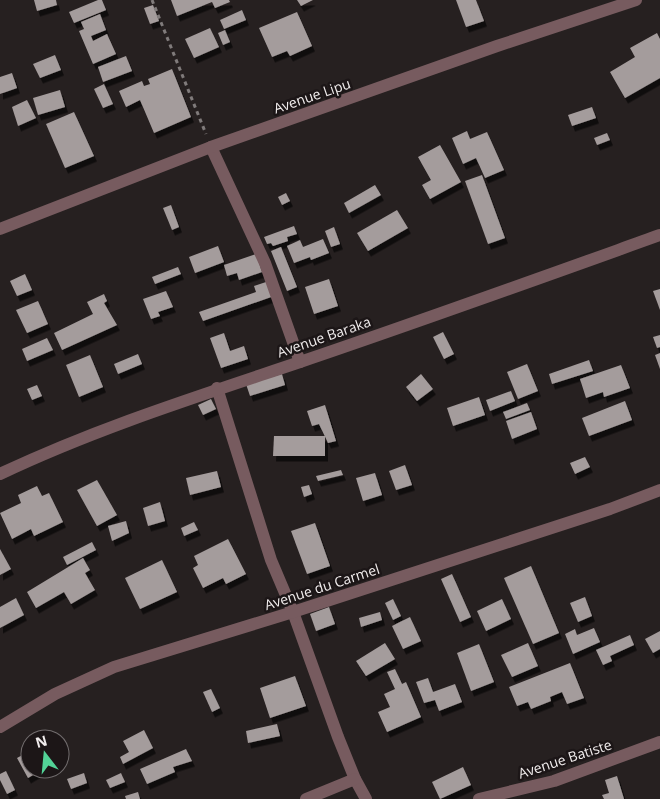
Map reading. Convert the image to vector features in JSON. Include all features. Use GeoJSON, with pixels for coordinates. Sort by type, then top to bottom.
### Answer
{"type":"FeatureCollection","features":[{"type":"Feature","properties":{"kind":"street","name":"Avenue Lipu"},"geometry":{"type":"LineString","coordinates":[[0,229],[211,147],[497,46],[636,0]]}},
{"type":"Feature","properties":{"kind":"street"},"geometry":{"type":"LineString","coordinates":[[211,147],[265,263],[300,362]]}},
{"type":"Feature","properties":{"kind":"street","name":"Avenue Baraka"},"geometry":{"type":"LineString","coordinates":[[0,474],[47,452],[217,388],[300,362],[660,236]]}},
{"type":"Feature","properties":{"kind":"street"},"geometry":{"type":"LineString","coordinates":[[217,388],[271,560],[293,612],[355,779],[366,799]]}},
{"type":"Feature","properties":{"kind":"street","name":"Avenue du Carmel"},"geometry":{"type":"LineString","coordinates":[[0,727],[55,694],[114,667],[293,612],[610,509],[660,490]]}},
{"type":"Feature","properties":{"kind":"street","name":"Avenue Batiste"},"geometry":{"type":"LineString","coordinates":[[478,799],[511,796],[530,788],[584,772],[660,742]]}},
{"type":"Feature","properties":{"kind":"street"},"geometry":{"type":"LineString","coordinates":[[306,799],[355,779]]}},
{"type":"Feature","properties":{"kind":"path"},"geometry":{"type":"LineString","coordinates":[[152,0],[211,147]]}},
{"type":"Feature","properties":{"kind":"building"},"geometry":{"type":"Polygon","coordinates":[[[34,0],[56,0],[57,5],[37,11],[34,0]]]}},
{"type":"Feature","properties":{"kind":"building"},"geometry":{"type":"Polygon","coordinates":[[[102,0],[106,10],[74,23],[69,12],[102,0]]]}},
{"type":"Feature","properties":{"kind":"building"},"geometry":{"type":"Polygon","coordinates":[[[171,0],[229,0],[230,2],[215,8],[212,2],[177,16],[171,0]]]}},
{"type":"Feature","properties":{"kind":"building"},"geometry":{"type":"Polygon","coordinates":[[[297,0],[313,0],[301,6],[297,0]]]}},
{"type":"Feature","properties":{"kind":"building"},"geometry":{"type":"Polygon","coordinates":[[[456,0],[476,0],[484,21],[466,27],[456,0]]]}},
{"type":"Feature","properties":{"kind":"building"},"geometry":{"type":"Polygon","coordinates":[[[153,5],[159,21],[150,24],[144,8],[153,5]]]}},
{"type":"Feature","properties":{"kind":"building"},"geometry":{"type":"Polygon","coordinates":[[[242,10],[246,20],[224,29],[220,20],[242,10]]]}},
{"type":"Feature","properties":{"kind":"building"},"geometry":{"type":"Polygon","coordinates":[[[297,12],[312,46],[290,56],[287,51],[272,57],[259,28],[297,12]]]}},
{"type":"Feature","properties":{"kind":"building"},"geometry":{"type":"Polygon","coordinates":[[[100,14],[106,30],[91,36],[93,41],[107,34],[116,54],[93,64],[79,31],[84,29],[81,22],[100,14]]]}},
{"type":"Feature","properties":{"kind":"building"},"geometry":{"type":"Polygon","coordinates":[[[210,28],[219,47],[194,58],[185,39],[210,28]]]}},
{"type":"Feature","properties":{"kind":"building"},"geometry":{"type":"Polygon","coordinates":[[[225,30],[230,42],[223,45],[218,33],[225,30]]]}},
{"type":"Feature","properties":{"kind":"building"},"geometry":{"type":"Polygon","coordinates":[[[657,33],[660,39],[660,78],[625,98],[610,72],[635,57],[630,48],[657,33]]]}},
{"type":"Feature","properties":{"kind":"building"},"geometry":{"type":"Polygon","coordinates":[[[55,55],[61,70],[40,78],[33,64],[55,55]]]}},
{"type":"Feature","properties":{"kind":"building"},"geometry":{"type":"Polygon","coordinates":[[[126,56],[132,71],[103,82],[98,67],[126,56]]]}},
{"type":"Feature","properties":{"kind":"building"},"geometry":{"type":"Polygon","coordinates":[[[172,69],[191,117],[154,133],[140,100],[126,107],[119,91],[142,81],[144,86],[150,84],[148,79],[172,69]]]}},
{"type":"Feature","properties":{"kind":"building"},"geometry":{"type":"Polygon","coordinates":[[[12,73],[17,88],[0,94],[0,77],[12,73]]]}},
{"type":"Feature","properties":{"kind":"building"},"geometry":{"type":"Polygon","coordinates":[[[104,84],[113,104],[103,108],[94,89],[104,84]]]}},
{"type":"Feature","properties":{"kind":"building"},"geometry":{"type":"Polygon","coordinates":[[[60,90],[65,107],[38,115],[33,98],[60,90]]]}},
{"type":"Feature","properties":{"kind":"building"},"geometry":{"type":"Polygon","coordinates":[[[27,100],[36,118],[18,126],[12,107],[27,100]]]}},
{"type":"Feature","properties":{"kind":"building"},"geometry":{"type":"Polygon","coordinates":[[[592,107],[596,118],[572,126],[568,115],[592,107]]]}},
{"type":"Feature","properties":{"kind":"building"},"geometry":{"type":"Polygon","coordinates":[[[74,112],[94,156],[65,168],[46,124],[74,112]]]}},
{"type":"Feature","properties":{"kind":"building"},"geometry":{"type":"Polygon","coordinates":[[[467,131],[470,139],[487,132],[504,170],[485,178],[476,158],[463,164],[452,138],[467,131]]]}},
{"type":"Feature","properties":{"kind":"building"},"geometry":{"type":"Polygon","coordinates":[[[607,133],[610,140],[597,145],[594,138],[607,133]]]}},
{"type":"Feature","properties":{"kind":"building"},"geometry":{"type":"Polygon","coordinates":[[[440,145],[461,182],[430,199],[422,185],[431,180],[418,157],[440,145]]]}},
{"type":"Feature","properties":{"kind":"building"},"geometry":{"type":"Polygon","coordinates":[[[482,175],[505,238],[488,244],[465,181],[482,175]]]}},
{"type":"Feature","properties":{"kind":"building"},"geometry":{"type":"Polygon","coordinates":[[[375,185],[381,195],[349,213],[344,203],[375,185]]]}},
{"type":"Feature","properties":{"kind":"building"},"geometry":{"type":"Polygon","coordinates":[[[286,193],[290,201],[282,205],[278,197],[286,193]]]}},
{"type":"Feature","properties":{"kind":"building"},"geometry":{"type":"Polygon","coordinates":[[[171,205],[179,227],[172,230],[163,208],[171,205]]]}},
{"type":"Feature","properties":{"kind":"building"},"geometry":{"type":"Polygon","coordinates":[[[397,210],[408,228],[368,251],[357,233],[397,210]]]}},
{"type":"Feature","properties":{"kind":"building"},"geometry":{"type":"Polygon","coordinates":[[[294,226],[297,234],[287,237],[288,241],[273,246],[271,243],[267,244],[264,237],[294,226]]]}},
{"type":"Feature","properties":{"kind":"building"},"geometry":{"type":"Polygon","coordinates":[[[334,227],[340,244],[331,247],[325,231],[334,227]]]}},
{"type":"Feature","properties":{"kind":"building"},"geometry":{"type":"Polygon","coordinates":[[[323,239],[329,253],[311,260],[310,257],[294,263],[287,246],[300,240],[303,247],[323,239]]]}},
{"type":"Feature","properties":{"kind":"building"},"geometry":{"type":"Polygon","coordinates":[[[218,246],[224,262],[195,273],[189,257],[218,246]]]}},
{"type":"Feature","properties":{"kind":"building"},"geometry":{"type":"Polygon","coordinates":[[[281,247],[297,287],[287,291],[271,251],[281,247]]]}},
{"type":"Feature","properties":{"kind":"building"},"geometry":{"type":"Polygon","coordinates":[[[256,254],[262,272],[239,280],[237,273],[227,276],[224,265],[256,254]]]}},
{"type":"Feature","properties":{"kind":"building"},"geometry":{"type":"Polygon","coordinates":[[[178,267],[181,274],[155,284],[152,277],[178,267]]]}},
{"type":"Feature","properties":{"kind":"building"},"geometry":{"type":"Polygon","coordinates":[[[25,274],[32,290],[17,296],[10,281],[25,274]]]}},
{"type":"Feature","properties":{"kind":"building"},"geometry":{"type":"Polygon","coordinates":[[[329,279],[338,306],[314,314],[305,287],[329,279]]]}},
{"type":"Feature","properties":{"kind":"building"},"geometry":{"type":"Polygon","coordinates":[[[269,281],[274,296],[203,321],[199,312],[256,292],[254,286],[269,281]]]}},
{"type":"Feature","properties":{"kind":"building"},"geometry":{"type":"Polygon","coordinates":[[[660,289],[660,310],[653,291],[660,289]]]}},
{"type":"Feature","properties":{"kind":"building"},"geometry":{"type":"Polygon","coordinates":[[[166,291],[173,307],[158,312],[160,316],[151,319],[143,299],[166,291]]]}},
{"type":"Feature","properties":{"kind":"building"},"geometry":{"type":"Polygon","coordinates":[[[104,294],[107,301],[104,303],[117,325],[62,350],[54,333],[93,314],[87,302],[104,294]]]}},
{"type":"Feature","properties":{"kind":"building"},"geometry":{"type":"Polygon","coordinates":[[[38,301],[48,324],[27,333],[16,310],[38,301]]]}},
{"type":"Feature","properties":{"kind":"building"},"geometry":{"type":"Polygon","coordinates":[[[443,332],[454,354],[444,359],[433,337],[443,332]]]}},
{"type":"Feature","properties":{"kind":"building"},"geometry":{"type":"Polygon","coordinates":[[[224,333],[230,351],[244,346],[248,359],[221,368],[210,338],[224,333]]]}},
{"type":"Feature","properties":{"kind":"building"},"geometry":{"type":"Polygon","coordinates":[[[660,335],[660,347],[657,348],[653,337],[660,335]]]}},
{"type":"Feature","properties":{"kind":"building"},"geometry":{"type":"Polygon","coordinates":[[[47,338],[53,350],[27,361],[22,349],[47,338]]]}},
{"type":"Feature","properties":{"kind":"building"},"geometry":{"type":"Polygon","coordinates":[[[660,353],[660,369],[655,355],[660,353]]]}},
{"type":"Feature","properties":{"kind":"building"},"geometry":{"type":"Polygon","coordinates":[[[138,354],[142,364],[118,374],[114,364],[138,354]]]}},
{"type":"Feature","properties":{"kind":"building"},"geometry":{"type":"Polygon","coordinates":[[[90,355],[103,387],[79,397],[66,365],[90,355]]]}},
{"type":"Feature","properties":{"kind":"building"},"geometry":{"type":"Polygon","coordinates":[[[589,360],[593,371],[552,384],[549,374],[589,360]]]}},
{"type":"Feature","properties":{"kind":"building"},"geometry":{"type":"Polygon","coordinates":[[[527,364],[538,391],[518,399],[507,372],[527,364]]]}},
{"type":"Feature","properties":{"kind":"building"},"geometry":{"type":"Polygon","coordinates":[[[621,365],[630,388],[604,397],[603,392],[586,398],[580,379],[621,365]]]}},
{"type":"Feature","properties":{"kind":"building"},"geometry":{"type":"Polygon","coordinates":[[[282,374],[285,385],[250,396],[246,384],[282,374]]]}},
{"type":"Feature","properties":{"kind":"building"},"geometry":{"type":"Polygon","coordinates":[[[421,374],[433,389],[417,401],[406,387],[421,374]]]}},
{"type":"Feature","properties":{"kind":"building"},"geometry":{"type":"Polygon","coordinates":[[[37,385],[42,396],[32,400],[27,389],[37,385]]]}},
{"type":"Feature","properties":{"kind":"building"},"geometry":{"type":"Polygon","coordinates":[[[511,391],[515,401],[490,411],[486,400],[511,391]]]}},
{"type":"Feature","properties":{"kind":"building"},"geometry":{"type":"Polygon","coordinates":[[[479,397],[485,415],[453,426],[447,408],[479,397]]]}},
{"type":"Feature","properties":{"kind":"building"},"geometry":{"type":"Polygon","coordinates":[[[211,399],[216,409],[203,415],[198,405],[211,399]]]}},
{"type":"Feature","properties":{"kind":"building"},"geometry":{"type":"Polygon","coordinates":[[[625,401],[632,420],[589,436],[582,418],[625,401]]]}},
{"type":"Feature","properties":{"kind":"building"},"geometry":{"type":"Polygon","coordinates":[[[527,403],[530,410],[506,419],[503,412],[527,403]]]}},
{"type":"Feature","properties":{"kind":"building"},"geometry":{"type":"Polygon","coordinates":[[[325,405],[336,441],[328,443],[319,424],[312,426],[307,411],[325,405]]]}},
{"type":"Feature","properties":{"kind":"building"},"geometry":{"type":"Polygon","coordinates":[[[531,412],[537,429],[512,439],[506,421],[531,412]]]}},
{"type":"Feature","properties":{"kind":"building"},"geometry":{"type":"Polygon","coordinates":[[[274,436],[325,436],[325,456],[273,456],[274,436]]]}},
{"type":"Feature","properties":{"kind":"building"},"geometry":{"type":"Polygon","coordinates":[[[585,457],[590,467],[575,474],[570,463],[585,457]]]}},
{"type":"Feature","properties":{"kind":"building"},"geometry":{"type":"Polygon","coordinates":[[[405,465],[412,485],[396,490],[389,471],[405,465]]]}},
{"type":"Feature","properties":{"kind":"building"},"geometry":{"type":"Polygon","coordinates":[[[341,470],[343,475],[318,481],[316,476],[341,470]]]}},
{"type":"Feature","properties":{"kind":"building"},"geometry":{"type":"Polygon","coordinates":[[[217,471],[221,487],[190,495],[186,478],[217,471]]]}},
{"type":"Feature","properties":{"kind":"building"},"geometry":{"type":"Polygon","coordinates":[[[375,473],[382,495],[363,501],[356,478],[375,473]]]}},
{"type":"Feature","properties":{"kind":"building"},"geometry":{"type":"Polygon","coordinates":[[[97,480],[117,515],[97,526],[77,490],[97,480]]]}},
{"type":"Feature","properties":{"kind":"building"},"geometry":{"type":"Polygon","coordinates":[[[309,485],[312,494],[304,497],[301,487],[309,485]]]}},
{"type":"Feature","properties":{"kind":"building"},"geometry":{"type":"Polygon","coordinates":[[[37,486],[42,496],[49,493],[63,522],[34,536],[31,529],[12,539],[0,513],[21,503],[18,495],[37,486]]]}},
{"type":"Feature","properties":{"kind":"building"},"geometry":{"type":"Polygon","coordinates":[[[160,502],[165,521],[148,526],[143,508],[160,502]]]}},
{"type":"Feature","properties":{"kind":"building"},"geometry":{"type":"Polygon","coordinates":[[[126,521],[129,533],[112,541],[108,526],[126,521]]]}},
{"type":"Feature","properties":{"kind":"building"},"geometry":{"type":"Polygon","coordinates":[[[194,522],[198,530],[184,536],[181,528],[194,522]]]}},
{"type":"Feature","properties":{"kind":"building"},"geometry":{"type":"Polygon","coordinates":[[[315,523],[330,566],[307,574],[291,531],[315,523]]]}},
{"type":"Feature","properties":{"kind":"building"},"geometry":{"type":"Polygon","coordinates":[[[228,539],[246,574],[226,584],[223,578],[203,588],[193,568],[198,565],[194,556],[228,539]]]}},
{"type":"Feature","properties":{"kind":"building"},"geometry":{"type":"Polygon","coordinates":[[[92,542],[96,550],[67,565],[63,557],[92,542]]]}},
{"type":"Feature","properties":{"kind":"building"},"geometry":{"type":"Polygon","coordinates":[[[0,549],[11,569],[0,575],[0,549]]]}},
{"type":"Feature","properties":{"kind":"building"},"geometry":{"type":"Polygon","coordinates":[[[83,558],[90,570],[85,573],[95,590],[71,604],[64,592],[36,608],[27,592],[83,558]]]}},
{"type":"Feature","properties":{"kind":"building"},"geometry":{"type":"Polygon","coordinates":[[[162,560],[177,592],[140,609],[125,578],[162,560]]]}},
{"type":"Feature","properties":{"kind":"building"},"geometry":{"type":"Polygon","coordinates":[[[531,566],[559,633],[533,644],[504,578],[531,566]]]}},
{"type":"Feature","properties":{"kind":"building"},"geometry":{"type":"Polygon","coordinates":[[[452,574],[471,617],[460,622],[441,579],[452,574]]]}},
{"type":"Feature","properties":{"kind":"building"},"geometry":{"type":"Polygon","coordinates":[[[585,597],[592,616],[578,622],[570,603],[585,597]]]}},
{"type":"Feature","properties":{"kind":"building"},"geometry":{"type":"Polygon","coordinates":[[[16,598],[24,615],[0,628],[0,607],[16,598]]]}},
{"type":"Feature","properties":{"kind":"building"},"geometry":{"type":"Polygon","coordinates":[[[393,599],[401,616],[393,620],[385,603],[393,599]]]}},
{"type":"Feature","properties":{"kind":"building"},"geometry":{"type":"Polygon","coordinates":[[[502,599],[511,619],[486,631],[477,611],[502,599]]]}},
{"type":"Feature","properties":{"kind":"building"},"geometry":{"type":"Polygon","coordinates":[[[329,607],[335,624],[316,631],[310,614],[329,607]]]}},
{"type":"Feature","properties":{"kind":"building"},"geometry":{"type":"Polygon","coordinates":[[[380,612],[382,620],[361,627],[359,618],[380,612]]]}},
{"type":"Feature","properties":{"kind":"building"},"geometry":{"type":"Polygon","coordinates":[[[410,617],[421,641],[403,649],[392,626],[410,617]]]}},
{"type":"Feature","properties":{"kind":"building"},"geometry":{"type":"Polygon","coordinates":[[[594,628],[600,642],[573,654],[565,634],[575,629],[577,635],[594,628]]]}},
{"type":"Feature","properties":{"kind":"building"},"geometry":{"type":"Polygon","coordinates":[[[660,631],[660,649],[653,653],[645,639],[660,631]]]}},
{"type":"Feature","properties":{"kind":"building"},"geometry":{"type":"Polygon","coordinates":[[[630,635],[634,645],[610,656],[612,661],[603,665],[596,650],[630,635]]]}},
{"type":"Feature","properties":{"kind":"building"},"geometry":{"type":"Polygon","coordinates":[[[385,643],[395,659],[366,676],[356,661],[385,643]]]}},
{"type":"Feature","properties":{"kind":"building"},"geometry":{"type":"Polygon","coordinates":[[[528,643],[538,666],[512,677],[501,655],[528,643]]]}},
{"type":"Feature","properties":{"kind":"building"},"geometry":{"type":"Polygon","coordinates":[[[479,644],[494,682],[471,691],[457,653],[479,644]]]}},
{"type":"Feature","properties":{"kind":"building"},"geometry":{"type":"Polygon","coordinates":[[[570,663],[584,698],[567,704],[562,692],[550,697],[551,701],[531,709],[528,702],[517,706],[509,687],[570,663]]]}},
{"type":"Feature","properties":{"kind":"building"},"geometry":{"type":"Polygon","coordinates":[[[395,669],[402,684],[406,682],[421,717],[387,732],[378,712],[390,707],[384,694],[395,689],[387,672],[395,669]]]}},
{"type":"Feature","properties":{"kind":"building"},"geometry":{"type":"Polygon","coordinates":[[[295,676],[306,706],[270,718],[260,688],[295,676]]]}},
{"type":"Feature","properties":{"kind":"building"},"geometry":{"type":"Polygon","coordinates":[[[428,678],[433,692],[455,684],[462,702],[439,711],[435,700],[424,703],[416,682],[428,678]]]}},
{"type":"Feature","properties":{"kind":"building"},"geometry":{"type":"Polygon","coordinates":[[[211,689],[220,708],[212,712],[203,692],[211,689]]]}},
{"type":"Feature","properties":{"kind":"building"},"geometry":{"type":"Polygon","coordinates":[[[277,724],[280,736],[248,743],[246,731],[277,724]]]}},
{"type":"Feature","properties":{"kind":"building"},"geometry":{"type":"Polygon","coordinates":[[[144,730],[153,748],[123,764],[120,757],[129,752],[123,741],[144,730]]]}},
{"type":"Feature","properties":{"kind":"building"},"geometry":{"type":"Polygon","coordinates":[[[186,749],[192,761],[173,767],[175,772],[147,784],[140,769],[186,749]]]}},
{"type":"Feature","properties":{"kind":"building"},"geometry":{"type":"Polygon","coordinates":[[[463,767],[471,785],[440,799],[432,782],[463,767]]]}},
{"type":"Feature","properties":{"kind":"building"},"geometry":{"type":"Polygon","coordinates":[[[6,771],[15,790],[7,794],[0,780],[0,774],[6,771]]]}},
{"type":"Feature","properties":{"kind":"building"},"geometry":{"type":"Polygon","coordinates":[[[84,773],[87,783],[71,789],[67,779],[84,773]]]}},
{"type":"Feature","properties":{"kind":"building"},"geometry":{"type":"Polygon","coordinates":[[[121,773],[125,782],[110,788],[106,780],[121,773]]]}},
{"type":"Feature","properties":{"kind":"building"},"geometry":{"type":"Polygon","coordinates":[[[617,776],[624,799],[604,799],[602,795],[609,793],[605,780],[617,776]]]}},
{"type":"Feature","properties":{"kind":"building"},"geometry":{"type":"Polygon","coordinates":[[[138,792],[140,799],[126,799],[125,796],[138,792]]]}}]}
